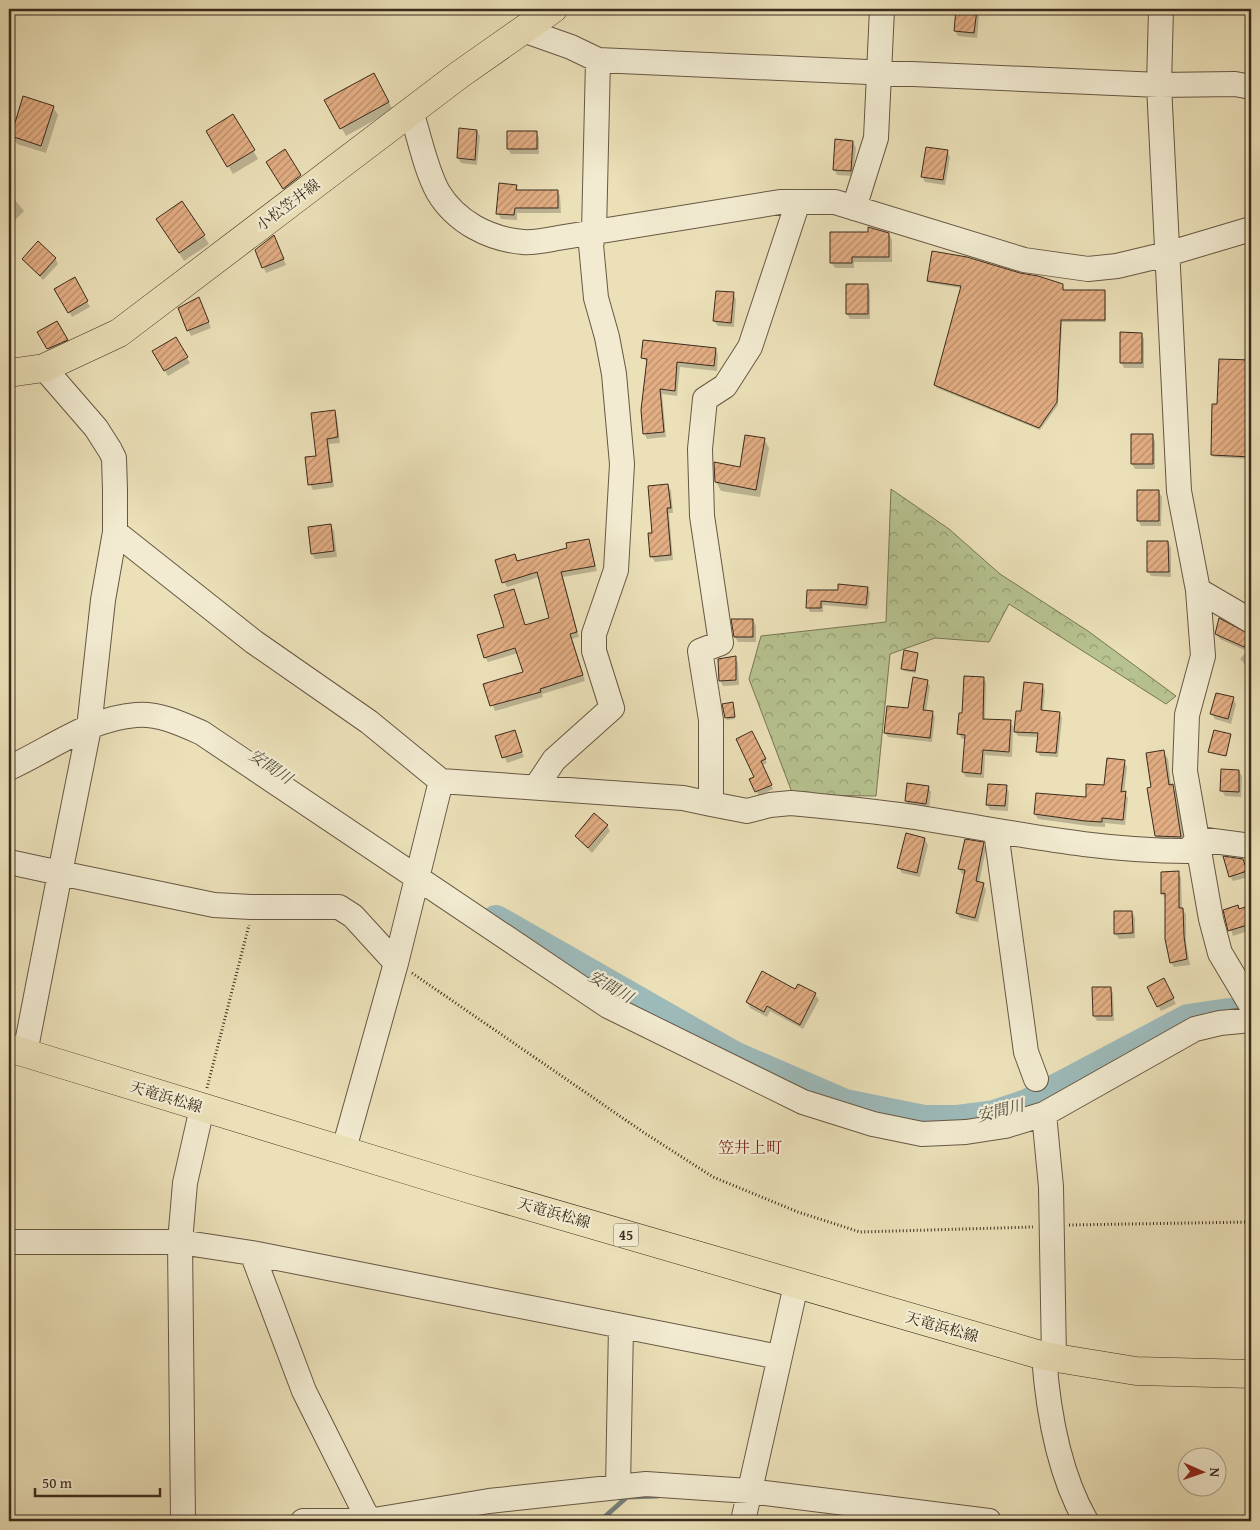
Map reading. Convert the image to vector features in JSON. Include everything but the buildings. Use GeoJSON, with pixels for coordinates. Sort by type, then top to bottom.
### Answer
{"type":"FeatureCollection","features":[{"type":"Feature","properties":{"kind":"main road","name":"小松笠井線"},"geometry":{"type":"LineString","coordinates":[[11,368],[44,368],[119,333],[411,112],[553,9]]}},
{"type":"Feature","properties":{"kind":"main road","name":"天竜浜松線"},"geometry":{"type":"LineString","coordinates":[[17,1051],[344,1149],[466,1188],[1049,1357],[1136,1371],[1251,1374]]}},
{"type":"Feature","properties":{"kind":"street"},"geometry":{"type":"LineString","coordinates":[[854,208],[876,138],[882,9]]}},
{"type":"Feature","properties":{"kind":"street"},"geometry":{"type":"LineString","coordinates":[[1161,9],[1159,85],[1179,491],[1198,590],[1202,656],[1187,716],[1185,771],[1211,919],[1220,953],[1247,999]]}},
{"type":"Feature","properties":{"kind":"street"},"geometry":{"type":"LineString","coordinates":[[523,30],[571,47],[598,60],[1159,85],[1235,84],[1251,87]]}},
{"type":"Feature","properties":{"kind":"street"},"geometry":{"type":"LineString","coordinates":[[536,787],[554,760],[612,708],[594,651],[594,634],[616,570],[622,464],[614,374],[607,337],[596,298],[591,245],[594,232],[598,60]]}},
{"type":"Feature","properties":{"kind":"street"},"geometry":{"type":"LineString","coordinates":[[411,112],[438,191],[453,212],[475,228],[500,239],[525,242],[744,207],[798,202],[835,202],[1024,260],[1061,267],[1088,269],[1117,266],[1167,254],[1251,229]]}},
{"type":"Feature","properties":{"kind":"street"},"geometry":{"type":"LineString","coordinates":[[710,804],[711,720],[700,651],[721,643],[702,516],[700,449],[706,399],[725,386],[750,347],[798,202]]}},
{"type":"Feature","properties":{"kind":"street"},"geometry":{"type":"LineString","coordinates":[[17,1051],[60,873],[89,721],[103,600],[114,532],[114,458],[96,428],[44,368]]}},
{"type":"Feature","properties":{"kind":"street"},"geometry":{"type":"LineString","coordinates":[[114,532],[254,642],[369,722],[440,781],[683,798],[747,811],[770,805],[791,803],[938,820],[1076,845],[1147,851],[1188,851],[1198,839]]}},
{"type":"Feature","properties":{"kind":"street"},"geometry":{"type":"LineString","coordinates":[[1198,590],[1251,621]]}},
{"type":"Feature","properties":{"kind":"street"},"geometry":{"type":"LineString","coordinates":[[9,768],[89,721],[136,714],[173,720],[202,733],[419,871],[608,1006],[803,1102],[873,1124],[922,1134],[966,1132],[1005,1126],[1044,1114],[1195,1029],[1220,1022],[1251,1020]]}},
{"type":"Feature","properties":{"kind":"street"},"geometry":{"type":"LineString","coordinates":[[344,1149],[396,963],[440,781]]}},
{"type":"Feature","properties":{"kind":"street"},"geometry":{"type":"LineString","coordinates":[[996,832],[1026,1052],[1036,1079]]}},
{"type":"Feature","properties":{"kind":"street"},"geometry":{"type":"LineString","coordinates":[[1198,839],[1251,846]]}},
{"type":"Feature","properties":{"kind":"street"},"geometry":{"type":"LineString","coordinates":[[9,862],[214,905],[339,907],[353,916],[396,963]]}},
{"type":"Feature","properties":{"kind":"street"},"geometry":{"type":"LineString","coordinates":[[183,1521],[180,1242],[185,1182],[202,1108]]}},
{"type":"Feature","properties":{"kind":"street"},"geometry":{"type":"LineString","coordinates":[[1044,1114],[1051,1225],[1047,1399],[1073,1497],[1086,1521]]}},
{"type":"Feature","properties":{"kind":"street"},"geometry":{"type":"LineString","coordinates":[[9,1242],[180,1242],[252,1253],[779,1358]]}},
{"type":"Feature","properties":{"kind":"street"},"geometry":{"type":"LineString","coordinates":[[252,1253],[304,1391],[369,1521]]}},
{"type":"Feature","properties":{"kind":"street"},"geometry":{"type":"LineString","coordinates":[[743,1521],[796,1284]]}},
{"type":"Feature","properties":{"kind":"street"},"geometry":{"type":"LineString","coordinates":[[618,1487],[621,1326]]}},
{"type":"Feature","properties":{"kind":"street"},"geometry":{"type":"LineString","coordinates":[[303,1521],[369,1521],[489,1501],[646,1484],[749,1491],[989,1521]]}},
{"type":"Feature","properties":{"kind":"path"},"geometry":{"type":"LineString","coordinates":[[202,1108],[253,907]]}},
{"type":"Feature","properties":{"kind":"path"},"geometry":{"type":"LineString","coordinates":[[396,963],[643,1132],[713,1177],[798,1212],[860,1232],[1051,1225],[1251,1222]]}},
{"type":"Feature","properties":{"kind":"green space"},"geometry":{"type":"Polygon","coordinates":[[[891,489],[949,529],[1000,574],[1088,631],[1176,696],[1166,704],[1009,604],[989,642],[935,638],[890,654],[876,796],[793,795],[749,679],[761,636],[886,622],[891,489]]]}},
{"type":"Feature","properties":{"kind":"waterway","name":"安間川"},"geometry":{"type":"LineString","coordinates":[[496,920],[734,1056],[845,1104],[924,1120],[956,1120],[994,1115],[1027,1104],[1188,1019],[1229,1013]]}},
{"type":"Feature","properties":{"kind":"waterway"},"geometry":{"type":"LineString","coordinates":[[600,1521],[627,1497],[657,1496]]}},
{"type":"Feature","properties":{"kind":"district","name":"笠井上町"},"geometry":{"type":"Point","coordinates":[750,1147]}}]}
